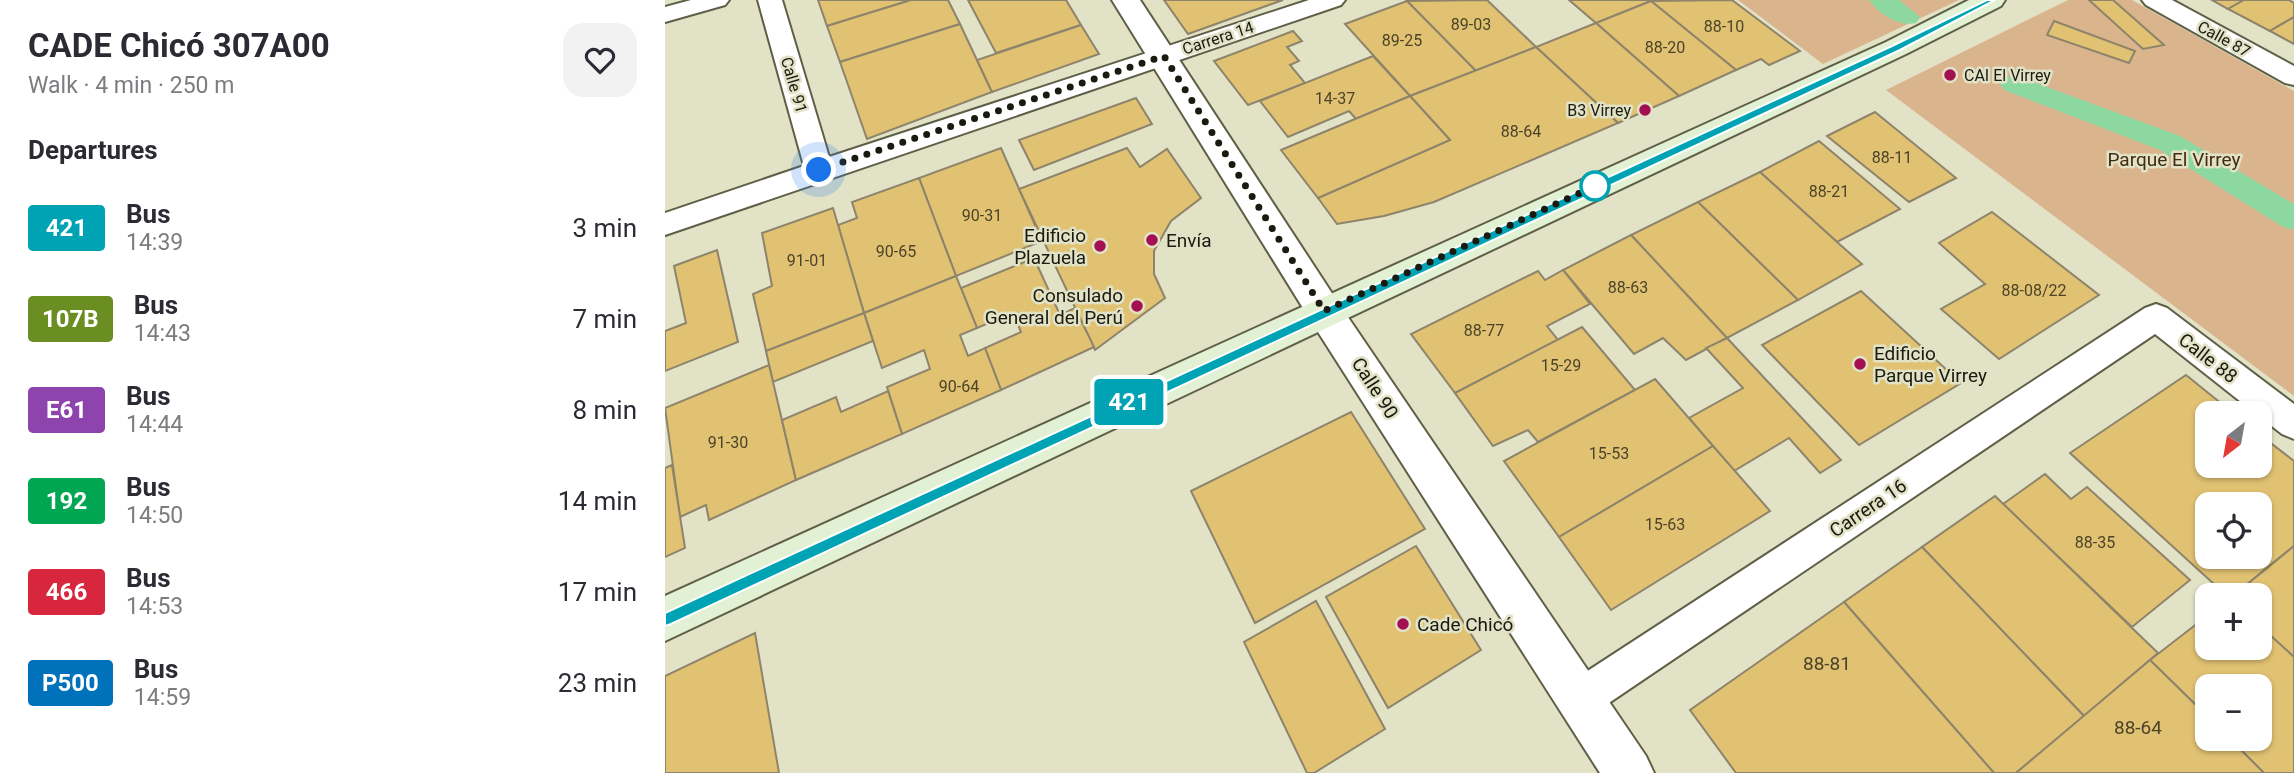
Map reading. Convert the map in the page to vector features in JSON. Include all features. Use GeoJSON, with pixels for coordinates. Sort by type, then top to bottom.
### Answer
{"type":"FeatureCollection","features":[{"type":"Feature","properties":{"kind":"main road"},"geometry":{"type":"LineString","coordinates":[[665,618],[1896,48],[1991,0]]}},
{"type":"Feature","properties":{"kind":"street"},"geometry":{"type":"LineString","coordinates":[[665,15],[717,0]]}},
{"type":"Feature","properties":{"kind":"street","name":"Calle 91"},"geometry":{"type":"LineString","coordinates":[[770,0],[819,170]]}},
{"type":"Feature","properties":{"kind":"street","name":"Calle 90"},"geometry":{"type":"LineString","coordinates":[[1126,0],[1324,311],[1629,773]]}},
{"type":"Feature","properties":{"kind":"street","name":"Carrera 14"},"geometry":{"type":"LineString","coordinates":[[665,224],[819,170],[1333,0]]}},
{"type":"Feature","properties":{"kind":"street","name":"Calle 87"},"geometry":{"type":"LineString","coordinates":[[2154,0],[2294,77]]}},
{"type":"Feature","properties":{"kind":"street","name":"Carrera 16"},"geometry":{"type":"LineString","coordinates":[[1580,699],[2156,317]]}},
{"type":"Feature","properties":{"kind":"street","name":"Calle 88"},"geometry":{"type":"LineString","coordinates":[[2156,317],[2294,424]]}},
{"type":"Feature","properties":{"kind":"green space"},"geometry":{"type":"Polygon","coordinates":[[[1738,0],[1959,0],[1823,64],[1738,0]]]}},
{"type":"Feature","properties":{"kind":"green space","name":"Parque El Virrey"},"geometry":{"type":"Polygon","coordinates":[[[2068,0],[2132,0],[2294,91],[2294,396],[1886,90],[2068,0]]]}},
{"type":"Feature","properties":{"kind":"building"},"geometry":{"type":"Polygon","coordinates":[[[818,0],[911,0],[827,26],[818,0]]]}},
{"type":"Feature","properties":{"kind":"building"},"geometry":{"type":"Polygon","coordinates":[[[911,0],[948,0],[960,24],[840,62],[827,26],[911,0]]]}},
{"type":"Feature","properties":{"kind":"building"},"geometry":{"type":"Polygon","coordinates":[[[968,0],[1066,0],[1081,25],[996,53],[968,0]]]}},
{"type":"Feature","properties":{"kind":"building"},"geometry":{"type":"Polygon","coordinates":[[[1164,0],[1283,0],[1188,34],[1164,0]]]}},
{"type":"Feature","properties":{"kind":"building"},"geometry":{"type":"Polygon","coordinates":[[[1487,0],[1536,47],[1476,71],[1407,1],[1487,0]]]}},
{"type":"Feature","properties":{"kind":"building"},"geometry":{"type":"Polygon","coordinates":[[[1569,0],[1650,0],[1651,1],[1596,23],[1569,0]]]}},
{"type":"Feature","properties":{"kind":"building"},"geometry":{"type":"Polygon","coordinates":[[[1732,0],[1800,51],[1769,65],[1761,59],[1736,70],[1651,1],[1732,0]]]}},
{"type":"Feature","properties":{"kind":"building"},"geometry":{"type":"Polygon","coordinates":[[[2089,0],[2113,0],[2164,45],[2143,49],[2089,0]]]}},
{"type":"Feature","properties":{"kind":"building"},"geometry":{"type":"Polygon","coordinates":[[[2212,0],[2244,0],[2228,9],[2212,0]]]}},
{"type":"Feature","properties":{"kind":"building"},"geometry":{"type":"Polygon","coordinates":[[[2244,0],[2289,0],[2294,3],[2294,17],[2270,31],[2228,9],[2244,0]]]}},
{"type":"Feature","properties":{"kind":"building"},"geometry":{"type":"Polygon","coordinates":[[[1407,1],[1476,71],[1410,96],[1345,24],[1407,1]]]}},
{"type":"Feature","properties":{"kind":"building"},"geometry":{"type":"Polygon","coordinates":[[[1651,1],[1736,70],[1679,96],[1596,23],[1651,1]]]}},
{"type":"Feature","properties":{"kind":"building"},"geometry":{"type":"Polygon","coordinates":[[[2294,17],[2294,44],[2270,31],[2294,17]]]}},
{"type":"Feature","properties":{"kind":"building"},"geometry":{"type":"Polygon","coordinates":[[[2054,21],[2135,51],[2129,63],[2047,35],[2054,21]]]}},
{"type":"Feature","properties":{"kind":"building"},"geometry":{"type":"Polygon","coordinates":[[[1596,23],[1679,96],[1618,123],[1536,47],[1596,23]]]}},
{"type":"Feature","properties":{"kind":"building"},"geometry":{"type":"Polygon","coordinates":[[[960,24],[992,92],[867,139],[840,62],[960,24]]]}},
{"type":"Feature","properties":{"kind":"building"},"geometry":{"type":"Polygon","coordinates":[[[1081,25],[1099,54],[992,92],[977,60],[1081,25]]]}},
{"type":"Feature","properties":{"kind":"building"},"geometry":{"type":"Polygon","coordinates":[[[1293,31],[1302,41],[1287,47],[1299,61],[1290,65],[1305,83],[1248,105],[1214,61],[1293,31]]]}},
{"type":"Feature","properties":{"kind":"building"},"geometry":{"type":"Polygon","coordinates":[[[1536,47],[1618,123],[1434,202],[1384,216],[1337,224],[1318,198],[1450,140],[1410,96],[1536,47]]]}},
{"type":"Feature","properties":{"kind":"building"},"geometry":{"type":"Polygon","coordinates":[[[1373,56],[1410,96],[1356,119],[1349,111],[1288,137],[1260,101],[1373,56]]]}},
{"type":"Feature","properties":{"kind":"building"},"geometry":{"type":"Polygon","coordinates":[[[1410,96],[1450,140],[1318,198],[1281,150],[1410,96]]]}},
{"type":"Feature","properties":{"kind":"building"},"geometry":{"type":"Polygon","coordinates":[[[1136,98],[1152,124],[1034,170],[1019,140],[1136,98]]]}},
{"type":"Feature","properties":{"kind":"building"},"geometry":{"type":"Polygon","coordinates":[[[1875,112],[1956,178],[1909,202],[1827,136],[1875,112]]]}},
{"type":"Feature","properties":{"kind":"building"},"geometry":{"type":"Polygon","coordinates":[[[1819,141],[1900,209],[1837,242],[1760,172],[1819,141]]]}},
{"type":"Feature","properties":{"kind":"building"},"geometry":{"type":"Polygon","coordinates":[[[1001,148],[1042,241],[956,276],[919,178],[1001,148]]]}},
{"type":"Feature","properties":{"kind":"building","name":"Edificio Plazuela"},"geometry":{"type":"Polygon","coordinates":[[[1127,148],[1140,167],[1167,149],[1201,198],[1171,221],[1154,251],[1154,274],[1165,298],[1095,350],[1019,189],[1127,148]]]}},
{"type":"Feature","properties":{"kind":"building"},"geometry":{"type":"Polygon","coordinates":[[[1760,172],[1862,264],[1798,300],[1698,202],[1760,172]]]}},
{"type":"Feature","properties":{"kind":"building"},"geometry":{"type":"Polygon","coordinates":[[[919,178],[956,276],[864,313],[838,225],[857,218],[852,202],[919,178]]]}},
{"type":"Feature","properties":{"kind":"building"},"geometry":{"type":"Polygon","coordinates":[[[1698,202],[1798,300],[1727,338],[1631,235],[1698,202]]]}},
{"type":"Feature","properties":{"kind":"building"},"geometry":{"type":"Polygon","coordinates":[[[833,208],[864,313],[766,351],[753,294],[772,286],[762,233],[833,208]]]}},
{"type":"Feature","properties":{"kind":"building"},"geometry":{"type":"Polygon","coordinates":[[[1992,212],[2099,295],[1999,359],[1941,309],[1985,284],[1939,243],[1992,212]]]}},
{"type":"Feature","properties":{"kind":"building"},"geometry":{"type":"Polygon","coordinates":[[[1631,235],[1727,338],[1686,360],[1663,338],[1634,354],[1563,270],[1631,235]]]}},
{"type":"Feature","properties":{"kind":"building"},"geometry":{"type":"Polygon","coordinates":[[[717,250],[738,342],[665,371],[665,331],[686,323],[674,266],[717,250]]]}},
{"type":"Feature","properties":{"kind":"building"},"geometry":{"type":"Polygon","coordinates":[[[1034,258],[1060,315],[1075,308],[1094,347],[1001,390],[985,348],[1021,332],[1013,313],[977,328],[961,288],[1034,258]]]}},
{"type":"Feature","properties":{"kind":"building"},"geometry":{"type":"Polygon","coordinates":[[[1563,270],[1590,304],[1547,326],[1558,340],[1455,393],[1411,334],[1538,271],[1545,280],[1563,270]]]}},
{"type":"Feature","properties":{"kind":"building"},"geometry":{"type":"Polygon","coordinates":[[[956,276],[977,328],[960,335],[968,356],[985,348],[1001,390],[902,434],[887,387],[930,369],[924,350],[882,368],[864,313],[956,276]]]}},
{"type":"Feature","properties":{"kind":"building","name":"Edificio Parque Virrey"},"geometry":{"type":"Polygon","coordinates":[[[1861,291],[1961,383],[1859,445],[1762,345],[1861,291]]]}},
{"type":"Feature","properties":{"kind":"building"},"geometry":{"type":"Polygon","coordinates":[[[864,313],[873,341],[773,382],[766,351],[864,313]]]}},
{"type":"Feature","properties":{"kind":"building"},"geometry":{"type":"Polygon","coordinates":[[[1582,327],[1635,390],[1538,442],[1528,430],[1493,446],[1455,393],[1582,327]]]}},
{"type":"Feature","properties":{"kind":"building"},"geometry":{"type":"Polygon","coordinates":[[[1727,338],[1841,460],[1820,473],[1789,438],[1734,471],[1689,418],[1743,388],[1706,348],[1727,338]]]}},
{"type":"Feature","properties":{"kind":"building"},"geometry":{"type":"Polygon","coordinates":[[[769,365],[796,480],[709,520],[706,505],[680,517],[665,408],[769,365]]]}},
{"type":"Feature","properties":{"kind":"building"},"geometry":{"type":"Polygon","coordinates":[[[2186,375],[2218,401],[2195,401],[2195,478],[2272,478],[2272,444],[2294,461],[2294,546],[2272,564],[2272,492],[2195,492],[2195,567],[2070,453],[2186,375]]]}},
{"type":"Feature","properties":{"kind":"building"},"geometry":{"type":"Polygon","coordinates":[[[1655,379],[1713,446],[1559,537],[1504,461],[1655,379]]]}},
{"type":"Feature","properties":{"kind":"building"},"geometry":{"type":"Polygon","coordinates":[[[888,391],[902,434],[796,480],[782,420],[836,397],[841,412],[888,391]]]}},
{"type":"Feature","properties":{"kind":"building"},"geometry":{"type":"Polygon","coordinates":[[[1351,412],[1425,529],[1255,623],[1191,491],[1351,412]]]}},
{"type":"Feature","properties":{"kind":"building"},"geometry":{"type":"Polygon","coordinates":[[[1713,446],[1770,511],[1611,610],[1559,537],[1713,446]]]}},
{"type":"Feature","properties":{"kind":"building"},"geometry":{"type":"Polygon","coordinates":[[[672,465],[685,548],[665,557],[665,468],[672,465]]]}},
{"type":"Feature","properties":{"kind":"building"},"geometry":{"type":"Polygon","coordinates":[[[2045,474],[2071,499],[2087,487],[2190,580],[2132,627],[2003,504],[2045,474]]]}},
{"type":"Feature","properties":{"kind":"building"},"geometry":{"type":"Polygon","coordinates":[[[1995,496],[2158,653],[2084,716],[1922,547],[1995,496]]]}},
{"type":"Feature","properties":{"kind":"building","name":"Cade Chicó"},"geometry":{"type":"Polygon","coordinates":[[[1416,546],[1481,650],[1388,708],[1326,597],[1416,546]]]}},
{"type":"Feature","properties":{"kind":"building"},"geometry":{"type":"Polygon","coordinates":[[[2294,546],[2294,657],[2272,637],[2272,583],[2249,583],[2266,569],[2272,569],[2272,564],[2294,546]]]}},
{"type":"Feature","properties":{"kind":"building"},"geometry":{"type":"Polygon","coordinates":[[[1922,547],[2084,716],[2016,773],[1994,773],[1844,602],[1922,547]]]}},
{"type":"Feature","properties":{"kind":"building"},"geometry":{"type":"Polygon","coordinates":[[[2197,569],[2266,569],[2249,583],[2213,583],[2197,569]]]}},
{"type":"Feature","properties":{"kind":"building"},"geometry":{"type":"Polygon","coordinates":[[[1316,601],[1385,729],[1314,773],[1307,773],[1244,642],[1316,601]]]}},
{"type":"Feature","properties":{"kind":"building"},"geometry":{"type":"Polygon","coordinates":[[[1844,602],[1994,773],[1736,773],[1690,710],[1844,602]]]}},
{"type":"Feature","properties":{"kind":"building"},"geometry":{"type":"Polygon","coordinates":[[[2195,625],[2195,660],[2272,660],[2272,637],[2294,657],[2294,773],[2264,773],[2242,751],[2272,751],[2272,674],[2195,674],[2195,704],[2150,660],[2195,625]]]}},
{"type":"Feature","properties":{"kind":"building"},"geometry":{"type":"Polygon","coordinates":[[[755,633],[779,773],[665,773],[665,676],[755,633]]]}},
{"type":"Feature","properties":{"kind":"building"},"geometry":{"type":"Polygon","coordinates":[[[2150,660],[2195,704],[2195,751],[2242,751],[2264,773],[2016,773],[2150,660]]]}},
{"type":"Feature","properties":{"kind":"waterway"},"geometry":{"type":"LineString","coordinates":[[1882,0],[1907,17]]}},
{"type":"Feature","properties":{"kind":"waterway"},"geometry":{"type":"LineString","coordinates":[[2014,84],[2170,143],[2294,219]]}},
{"type":"Feature","properties":{"kind":"bus line","name":"421"},"geometry":{"type":"LineString","coordinates":[[665,619],[1896,48],[1991,0]]}},
{"type":"Feature","properties":{"kind":"place","name":"CAI El Virrey"},"geometry":{"type":"Point","coordinates":[1950,75]}},
{"type":"Feature","properties":{"kind":"place","name":"B3 Virrey"},"geometry":{"type":"Point","coordinates":[1645,110]}},
{"type":"Feature","properties":{"kind":"place","name":"Envía"},"geometry":{"type":"Point","coordinates":[1152,240]}},
{"type":"Feature","properties":{"kind":"place","name":"Edificio Plazuela"},"geometry":{"type":"Point","coordinates":[1100,246]}},
{"type":"Feature","properties":{"kind":"place","name":"Consulado General del Perú"},"geometry":{"type":"Point","coordinates":[1137,306]}},
{"type":"Feature","properties":{"kind":"place","name":"Edificio Parque Virrey"},"geometry":{"type":"Point","coordinates":[1860,364]}},
{"type":"Feature","properties":{"kind":"place","name":"Cade Chicó"},"geometry":{"type":"Point","coordinates":[1403,624]}},
{"type":"Feature","properties":{"kind":"route"},"geometry":{"type":"LineString","coordinates":[[819,170],[1164,56],[1324,311],[1595,186]]}}]}
